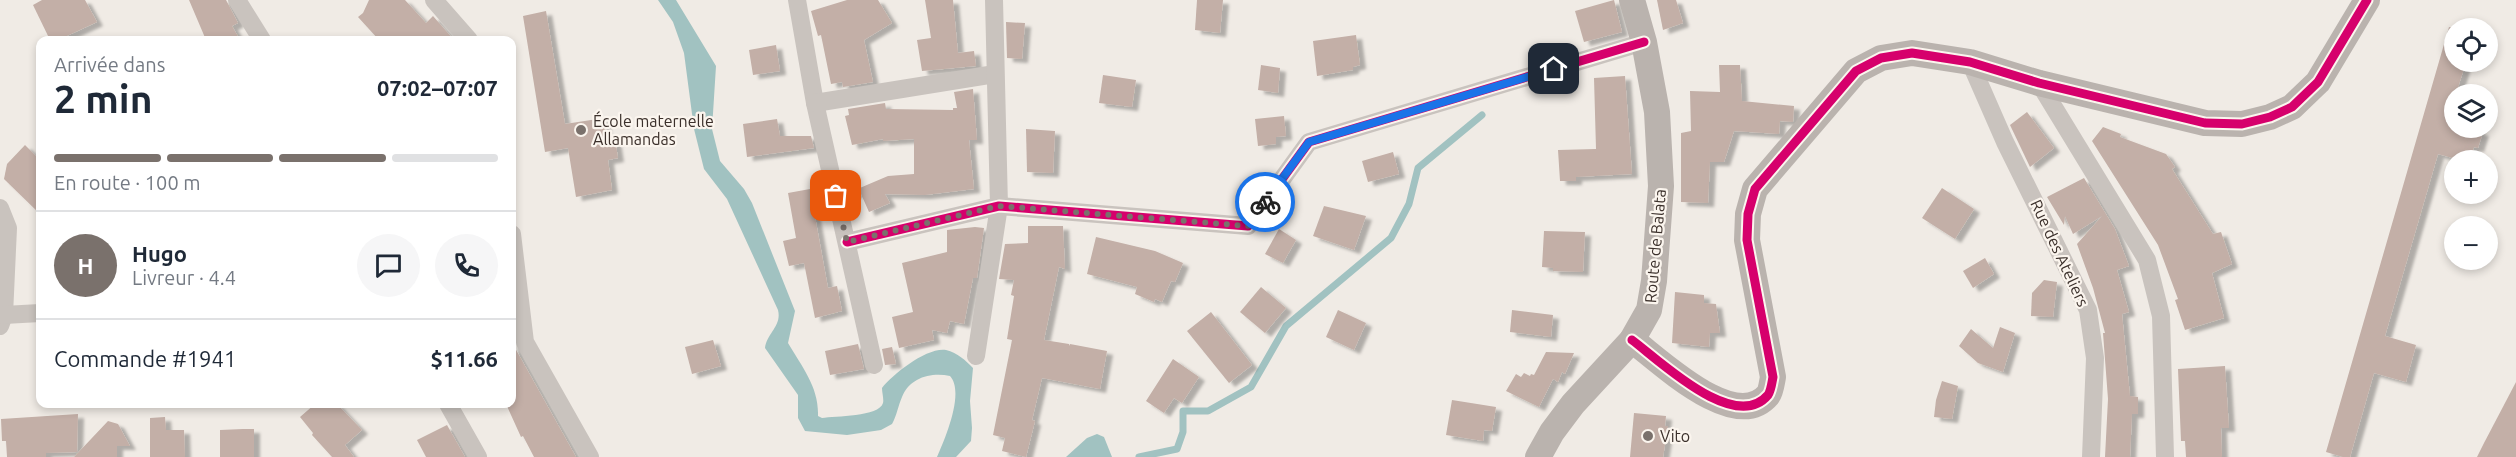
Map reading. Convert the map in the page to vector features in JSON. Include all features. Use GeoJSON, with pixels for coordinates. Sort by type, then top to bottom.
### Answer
{"type":"FeatureCollection","features":[{"type":"Feature","properties":{"kind":"street"},"geometry":{"type":"LineString","coordinates":[[237,0],[260,36]]}},
{"type":"Feature","properties":{"kind":"street"},"geometry":{"type":"LineString","coordinates":[[434,0],[466,36]]}},
{"type":"Feature","properties":{"kind":"street"},"geometry":{"type":"LineString","coordinates":[[797,0],[815,103],[874,365]]}},
{"type":"Feature","properties":{"kind":"street"},"geometry":{"type":"LineString","coordinates":[[976,356],[999,206],[994,0]]}},
{"type":"Feature","properties":{"kind":"street","name":"Route de Balata"},"geometry":{"type":"LineString","coordinates":[[1538,457],[1552,432],[1573,404],[1632,340],[1649,310],[1654,281],[1661,186],[1657,112],[1644,42],[1632,0]]}},
{"type":"Feature","properties":{"kind":"street"},"geometry":{"type":"LineString","coordinates":[[1632,340],[1710,398],[1731,406],[1754,404],[1769,394],[1773,377],[1747,240],[1748,214],[1755,189],[1856,71],[1881,58],[1912,53],[1970,62],[2039,83],[2205,123],[2242,124],[2270,117],[2292,107],[2318,82],[2367,0]]}},
{"type":"Feature","properties":{"kind":"street"},"geometry":{"type":"LineString","coordinates":[[847,242],[999,206],[1248,226],[1309,142],[1644,42]]}},
{"type":"Feature","properties":{"kind":"street","name":"Rue des Ateliers"},"geometry":{"type":"LineString","coordinates":[[1970,62],[2005,142],[2088,310],[2095,358],[2091,457]]}},
{"type":"Feature","properties":{"kind":"street"},"geometry":{"type":"LineString","coordinates":[[815,103],[995,74]]}},
{"type":"Feature","properties":{"kind":"street"},"geometry":{"type":"LineString","coordinates":[[2039,83],[2147,260],[2161,316],[2165,457]]}},
{"type":"Feature","properties":{"kind":"street"},"geometry":{"type":"LineString","coordinates":[[0,208],[8,228],[2,320],[36,314]]}},
{"type":"Feature","properties":{"kind":"street"},"geometry":{"type":"LineString","coordinates":[[516,267],[525,342],[590,457]]}},
{"type":"Feature","properties":{"kind":"street"},"geometry":{"type":"LineString","coordinates":[[450,408],[478,457]]}},
{"type":"Feature","properties":{"kind":"water"},"geometry":{"type":"Polygon","coordinates":[[[658,0],[676,0],[716,66],[712,129],[720,161],[744,189],[752,203],[795,311],[788,343],[813,386],[818,416],[822,418],[846,416],[880,408],[883,403],[882,388],[894,376],[920,357],[938,350],[946,350],[958,355],[973,368],[970,401],[971,441],[956,457],[937,457],[949,428],[955,404],[954,383],[950,376],[929,376],[910,385],[902,397],[892,424],[881,430],[847,435],[805,431],[798,418],[798,395],[765,348],[778,321],[778,310],[727,199],[704,169],[694,129],[684,53],[673,22],[658,0]]]}},
{"type":"Feature","properties":{"kind":"water"},"geometry":{"type":"Polygon","coordinates":[[[1097,434],[1104,437],[1112,457],[1066,457],[1087,438],[1097,434]]]}},
{"type":"Feature","properties":{"kind":"building"},"geometry":{"type":"Polygon","coordinates":[[[42,0],[85,0],[97,22],[67,36],[48,36],[33,5],[42,0]]]}},
{"type":"Feature","properties":{"kind":"building"},"geometry":{"type":"Polygon","coordinates":[[[189,0],[226,0],[238,23],[232,26],[238,36],[204,36],[189,0]]]}},
{"type":"Feature","properties":{"kind":"building"},"geometry":{"type":"Polygon","coordinates":[[[369,0],[405,0],[426,23],[433,16],[450,36],[375,36],[358,17],[363,13],[369,0]]]}},
{"type":"Feature","properties":{"kind":"building"},"geometry":{"type":"Polygon","coordinates":[[[847,0],[878,0],[892,23],[864,40],[873,82],[843,87],[842,82],[831,84],[821,35],[818,36],[811,11],[847,0]]]}},
{"type":"Feature","properties":{"kind":"building"},"geometry":{"type":"Polygon","coordinates":[[[925,0],[953,0],[958,53],[974,51],[976,66],[922,71],[917,40],[931,38],[925,0]]]}},
{"type":"Feature","properties":{"kind":"building"},"geometry":{"type":"Polygon","coordinates":[[[1197,0],[1223,0],[1220,33],[1195,30],[1197,0]]]}},
{"type":"Feature","properties":{"kind":"building"},"geometry":{"type":"Polygon","coordinates":[[[1614,0],[1622,32],[1584,42],[1575,11],[1614,0]]]}},
{"type":"Feature","properties":{"kind":"building"},"geometry":{"type":"Polygon","coordinates":[[[1657,0],[1676,0],[1683,23],[1663,30],[1657,0]]]}},
{"type":"Feature","properties":{"kind":"building"},"geometry":{"type":"Polygon","coordinates":[[[546,11],[565,124],[604,118],[607,141],[615,139],[618,158],[608,160],[612,190],[576,197],[568,148],[545,152],[523,16],[546,11]]]}},
{"type":"Feature","properties":{"kind":"building"},"geometry":{"type":"Polygon","coordinates":[[[1006,22],[1025,23],[1022,59],[1007,58],[1006,22]]]}},
{"type":"Feature","properties":{"kind":"building"},"geometry":{"type":"Polygon","coordinates":[[[1356,35],[1360,65],[1353,67],[1353,70],[1317,76],[1313,41],[1356,35]]]}},
{"type":"Feature","properties":{"kind":"building"},"geometry":{"type":"Polygon","coordinates":[[[2444,44],[2444,72],[2463,72],[2459,84],[2444,84],[2444,138],[2481,138],[2478,148],[2474,147],[2473,150],[2444,150],[2444,156],[2438,154],[2385,336],[2416,345],[2406,382],[2374,373],[2350,457],[2326,452],[2444,44]]]}},
{"type":"Feature","properties":{"kind":"building"},"geometry":{"type":"Polygon","coordinates":[[[776,45],[780,71],[753,75],[749,50],[776,45]]]}},
{"type":"Feature","properties":{"kind":"building"},"geometry":{"type":"Polygon","coordinates":[[[1261,65],[1280,68],[1278,93],[1258,90],[1261,65]]]}},
{"type":"Feature","properties":{"kind":"building"},"geometry":{"type":"Polygon","coordinates":[[[1719,65],[1740,65],[1742,101],[1794,106],[1793,122],[1780,121],[1779,134],[1734,131],[1724,162],[1710,162],[1708,203],[1681,202],[1681,133],[1691,131],[1690,91],[1720,92],[1719,65]]]}},
{"type":"Feature","properties":{"kind":"building"},"geometry":{"type":"Polygon","coordinates":[[[1103,75],[1136,80],[1132,107],[1099,103],[1103,75]]]}},
{"type":"Feature","properties":{"kind":"building"},"geometry":{"type":"Polygon","coordinates":[[[1625,76],[1632,174],[1576,177],[1576,181],[1560,181],[1558,150],[1596,149],[1594,78],[1625,76]]]}},
{"type":"Feature","properties":{"kind":"building"},"geometry":{"type":"Polygon","coordinates":[[[973,89],[977,140],[969,140],[974,189],[925,195],[885,194],[890,203],[869,212],[861,194],[848,193],[888,176],[914,174],[914,139],[883,141],[883,139],[852,145],[845,116],[849,115],[848,109],[885,103],[886,109],[953,110],[957,108],[954,92],[973,89]]]}},
{"type":"Feature","properties":{"kind":"building"},"geometry":{"type":"Polygon","coordinates":[[[2027,112],[2054,148],[2030,167],[2010,125],[2027,112]]]}},
{"type":"Feature","properties":{"kind":"building"},"geometry":{"type":"Polygon","coordinates":[[[1284,116],[1286,136],[1276,137],[1276,144],[1258,146],[1255,119],[1284,116]]]}},
{"type":"Feature","properties":{"kind":"building"},"geometry":{"type":"Polygon","coordinates":[[[777,119],[780,136],[811,136],[814,148],[747,157],[743,124],[777,119]]]}},
{"type":"Feature","properties":{"kind":"building"},"geometry":{"type":"Polygon","coordinates":[[[2103,127],[2121,134],[2120,137],[2166,154],[2175,167],[2172,169],[2213,234],[2221,232],[2232,264],[2212,273],[2224,318],[2185,330],[2175,300],[2178,299],[2158,245],[2092,141],[2103,127]]]}},
{"type":"Feature","properties":{"kind":"building"},"geometry":{"type":"Polygon","coordinates":[[[1026,129],[1055,131],[1053,173],[1027,172],[1026,129]]]}},
{"type":"Feature","properties":{"kind":"building"},"geometry":{"type":"Polygon","coordinates":[[[25,145],[36,156],[36,210],[4,179],[7,164],[25,145]]]}},
{"type":"Feature","properties":{"kind":"building"},"geometry":{"type":"Polygon","coordinates":[[[1393,152],[1399,174],[1368,182],[1362,161],[1393,152]]]}},
{"type":"Feature","properties":{"kind":"building"},"geometry":{"type":"Polygon","coordinates":[[[2084,178],[2115,229],[2129,266],[2117,270],[2129,312],[2122,314],[2130,396],[2138,397],[2138,414],[2132,414],[2130,457],[2105,457],[2108,399],[2103,333],[2105,333],[2093,288],[2077,244],[2102,216],[2073,234],[2065,216],[2064,225],[2047,197],[2084,178]]]}},
{"type":"Feature","properties":{"kind":"building"},"geometry":{"type":"Polygon","coordinates":[[[1942,188],[1974,209],[1955,239],[1922,218],[1942,188]]]}},
{"type":"Feature","properties":{"kind":"building"},"geometry":{"type":"Polygon","coordinates":[[[810,189],[828,288],[837,286],[842,311],[815,318],[804,263],[789,266],[783,241],[796,238],[788,193],[810,189]]]}},
{"type":"Feature","properties":{"kind":"building"},"geometry":{"type":"Polygon","coordinates":[[[1324,206],[1366,216],[1354,250],[1313,236],[1324,206]]]}},
{"type":"Feature","properties":{"kind":"building"},"geometry":{"type":"Polygon","coordinates":[[[1028,226],[1063,226],[1065,269],[1059,267],[1044,340],[1107,351],[1100,389],[1042,378],[1026,457],[1002,451],[1005,438],[993,435],[1012,340],[1007,339],[1014,296],[1011,295],[1014,280],[999,279],[1005,244],[1028,243],[1028,226]]]}},
{"type":"Feature","properties":{"kind":"building"},"geometry":{"type":"Polygon","coordinates":[[[984,228],[977,278],[973,278],[964,324],[950,321],[947,333],[932,330],[934,340],[899,348],[892,317],[913,312],[902,263],[947,252],[947,230],[984,228]]]}},
{"type":"Feature","properties":{"kind":"building"},"geometry":{"type":"Polygon","coordinates":[[[1279,229],[1296,240],[1283,263],[1265,254],[1279,229]]]}},
{"type":"Feature","properties":{"kind":"building"},"geometry":{"type":"Polygon","coordinates":[[[1544,231],[1585,232],[1583,272],[1553,271],[1553,268],[1542,267],[1544,231]]]}},
{"type":"Feature","properties":{"kind":"building"},"geometry":{"type":"Polygon","coordinates":[[[1096,237],[1155,251],[1183,263],[1175,282],[1171,281],[1162,302],[1155,299],[1154,302],[1135,294],[1137,287],[1087,274],[1096,237]]]}},
{"type":"Feature","properties":{"kind":"building"},"geometry":{"type":"Polygon","coordinates":[[[1985,258],[1994,274],[1973,288],[1963,271],[1985,258]]]}},
{"type":"Feature","properties":{"kind":"building"},"geometry":{"type":"Polygon","coordinates":[[[2044,280],[2057,282],[2053,317],[2031,316],[2032,293],[2044,280]]]}},
{"type":"Feature","properties":{"kind":"building"},"geometry":{"type":"Polygon","coordinates":[[[1261,287],[1286,308],[1265,333],[1240,312],[1261,287]]]}},
{"type":"Feature","properties":{"kind":"building"},"geometry":{"type":"Polygon","coordinates":[[[1675,292],[1704,295],[1704,303],[1716,304],[1720,333],[1710,333],[1709,347],[1672,343],[1675,292]]]}},
{"type":"Feature","properties":{"kind":"building"},"geometry":{"type":"Polygon","coordinates":[[[1338,310],[1366,323],[1354,350],[1326,337],[1338,310]]]}},
{"type":"Feature","properties":{"kind":"building"},"geometry":{"type":"Polygon","coordinates":[[[1512,310],[1553,315],[1551,337],[1510,332],[1512,310]]]}},
{"type":"Feature","properties":{"kind":"building"},"geometry":{"type":"Polygon","coordinates":[[[1211,312],[1252,365],[1229,383],[1187,331],[1211,312]]]}},
{"type":"Feature","properties":{"kind":"building"},"geometry":{"type":"Polygon","coordinates":[[[2000,327],[2015,333],[2003,372],[1978,363],[1959,346],[1971,329],[1993,348],[2000,327]]]}},
{"type":"Feature","properties":{"kind":"building"},"geometry":{"type":"Polygon","coordinates":[[[713,340],[721,366],[692,374],[685,347],[713,340]]]}},
{"type":"Feature","properties":{"kind":"building"},"geometry":{"type":"Polygon","coordinates":[[[858,344],[864,369],[830,375],[825,351],[858,344]]]}},
{"type":"Feature","properties":{"kind":"building"},"geometry":{"type":"Polygon","coordinates":[[[892,347],[896,364],[885,365],[882,349],[892,347]]]}},
{"type":"Feature","properties":{"kind":"building"},"geometry":{"type":"Polygon","coordinates":[[[516,350],[576,457],[534,457],[523,436],[521,437],[508,408],[516,408],[516,350]]]}},
{"type":"Feature","properties":{"kind":"building"},"geometry":{"type":"Polygon","coordinates":[[[1546,352],[1574,353],[1565,374],[1562,372],[1558,382],[1553,379],[1539,407],[1506,391],[1516,374],[1521,377],[1524,373],[1534,375],[1546,352]]]}},
{"type":"Feature","properties":{"kind":"building"},"geometry":{"type":"Polygon","coordinates":[[[1173,359],[1199,377],[1182,403],[1174,398],[1164,413],[1146,401],[1173,359]]]}},
{"type":"Feature","properties":{"kind":"building"},"geometry":{"type":"Polygon","coordinates":[[[2225,366],[2229,428],[2221,428],[2222,457],[2186,457],[2185,441],[2181,441],[2178,369],[2225,366]]]}},
{"type":"Feature","properties":{"kind":"building"},"geometry":{"type":"Polygon","coordinates":[[[1942,381],[1958,386],[1952,419],[1934,417],[1942,381]]]}},
{"type":"Feature","properties":{"kind":"building"},"geometry":{"type":"Polygon","coordinates":[[[2516,382],[2516,457],[2477,457],[2484,443],[2516,382]]]}},
{"type":"Feature","properties":{"kind":"building"},"geometry":{"type":"Polygon","coordinates":[[[1452,400],[1496,407],[1492,431],[1484,430],[1483,441],[1446,435],[1452,400]]]}},
{"type":"Feature","properties":{"kind":"building"},"geometry":{"type":"Polygon","coordinates":[[[310,408],[341,408],[362,430],[345,445],[354,457],[332,457],[312,435],[313,433],[300,417],[310,408]]]}},
{"type":"Feature","properties":{"kind":"building","name":"Vito"},"geometry":{"type":"Polygon","coordinates":[[[1634,413],[1666,416],[1665,426],[1668,426],[1663,457],[1630,457],[1634,413]]]}},
{"type":"Feature","properties":{"kind":"building"},"geometry":{"type":"Polygon","coordinates":[[[78,414],[77,452],[46,453],[46,457],[7,457],[6,441],[2,441],[1,419],[78,414]]]}},
{"type":"Feature","properties":{"kind":"building"},"geometry":{"type":"Polygon","coordinates":[[[165,417],[166,430],[184,430],[185,457],[150,457],[150,418],[165,417]]]}},
{"type":"Feature","properties":{"kind":"building"},"geometry":{"type":"Polygon","coordinates":[[[108,421],[118,424],[130,446],[117,446],[117,457],[74,457],[108,421]]]}},
{"type":"Feature","properties":{"kind":"building"},"geometry":{"type":"Polygon","coordinates":[[[447,425],[465,457],[426,457],[417,440],[447,425]]]}},
{"type":"Feature","properties":{"kind":"building"},"geometry":{"type":"Polygon","coordinates":[[[254,429],[254,457],[220,457],[220,430],[254,429]]]}},
{"type":"Feature","properties":{"kind":"waterway"},"geometry":{"type":"LineString","coordinates":[[1139,457],[1177,449],[1183,432],[1183,411],[1208,411],[1251,387],[1286,326],[1391,238],[1409,204],[1418,168],[1482,115]]}},
{"type":"Feature","properties":{"kind":"cycle path"},"geometry":{"type":"LineString","coordinates":[[1632,340],[1698,390],[1718,400],[1737,406],[1754,405],[1768,395],[1773,377],[1747,240],[1748,214],[1755,189],[1856,71],[1881,58],[1912,53],[1970,62],[2039,83],[2205,123],[2242,124],[2270,117],[2292,107],[2318,82],[2367,0]]}},
{"type":"Feature","properties":{"kind":"cycle path"},"geometry":{"type":"LineString","coordinates":[[847,242],[999,206],[1248,226],[1309,142],[1644,42]]}},
{"type":"Feature","properties":{"kind":"way so far"},"geometry":{"type":"LineString","coordinates":[[836,196],[847,242],[999,206],[1248,226],[1265,202]]}},
{"type":"Feature","properties":{"kind":"place","name":"École maternelle Allamandas"},"geometry":{"type":"Point","coordinates":[581,130]}},
{"type":"Feature","properties":{"kind":"place","name":"Vito"},"geometry":{"type":"Point","coordinates":[1648,436]}},
{"type":"Feature","properties":{"kind":"route"},"geometry":{"type":"LineString","coordinates":[[1265,202],[1309,142],[1554,69]]}}]}
